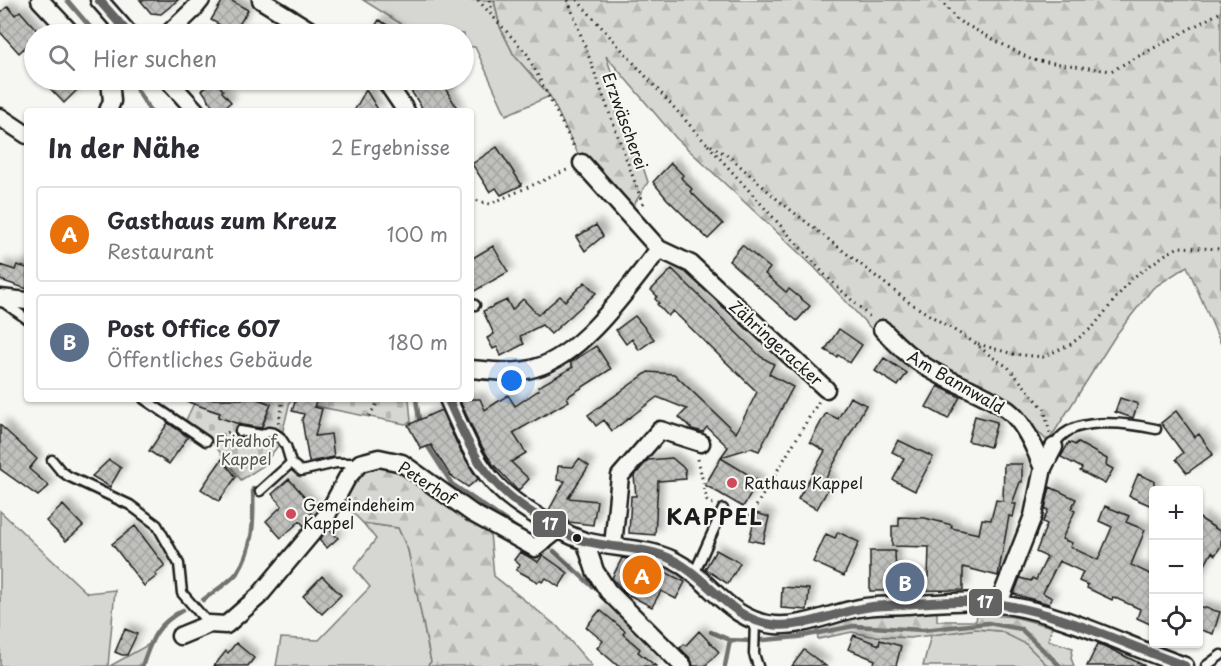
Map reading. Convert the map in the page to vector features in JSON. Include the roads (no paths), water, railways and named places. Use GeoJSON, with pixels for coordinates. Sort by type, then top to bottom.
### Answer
{"type":"FeatureCollection","features":[{"type":"Feature","properties":{"kind":"street"},"geometry":{"type":"LineString","coordinates":[[40,0],[63,24]]}},
{"type":"Feature","properties":{"kind":"street"},"geometry":{"type":"LineString","coordinates":[[99,0],[120,24]]}},
{"type":"Feature","properties":{"kind":"street"},"geometry":{"type":"LineString","coordinates":[[178,24],[201,0]]}},
{"type":"Feature","properties":{"kind":"street"},"geometry":{"type":"LineString","coordinates":[[261,0],[300,24]]}},
{"type":"Feature","properties":{"kind":"street"},"geometry":{"type":"LineString","coordinates":[[109,108],[112,101],[111,90]]}},
{"type":"Feature","properties":{"kind":"street"},"geometry":{"type":"LineString","coordinates":[[177,90],[193,108]]}},
{"type":"Feature","properties":{"kind":"street"},"geometry":{"type":"LineString","coordinates":[[392,90],[404,108]]}},
{"type":"Feature","properties":{"kind":"street"},"geometry":{"type":"LineString","coordinates":[[0,117],[24,133]]}},
{"type":"Feature","properties":{"kind":"street","name":"Zähringeracker"},"geometry":{"type":"LineString","coordinates":[[582,163],[660,249],[691,264],[826,389]]}},
{"type":"Feature","properties":{"kind":"street"},"geometry":{"type":"LineString","coordinates":[[474,369],[520,371],[536,368],[564,355],[610,312],[660,249]]}},
{"type":"Feature","properties":{"kind":"street"},"geometry":{"type":"LineString","coordinates":[[0,299],[24,301]]}},
{"type":"Feature","properties":{"kind":"street","name":"Am Bannwald"},"geometry":{"type":"LineString","coordinates":[[882,329],[909,357],[994,402],[1016,417],[1029,436],[1043,468]]}},
{"type":"Feature","properties":{"kind":"street"},"geometry":{"type":"LineString","coordinates":[[449,402],[485,472],[500,490],[550,536],[654,553],[675,561],[694,574],[755,629],[800,623],[860,608],[925,603],[999,603],[1039,612],[1082,626],[1160,654],[1185,666]]}},
{"type":"Feature","properties":{"kind":"street"},"geometry":{"type":"LineString","coordinates":[[613,546],[620,476],[660,430],[701,443]]}},
{"type":"Feature","properties":{"kind":"street"},"geometry":{"type":"LineString","coordinates":[[999,603],[1033,516],[1043,468],[1054,447]]}},
{"type":"Feature","properties":{"kind":"street","name":"Peterhof"},"geometry":{"type":"LineString","coordinates":[[360,463],[379,458],[402,463],[472,513],[535,548],[550,536]]}},
{"type":"Feature","properties":{"kind":"street"},"geometry":{"type":"LineString","coordinates":[[180,636],[209,624],[226,625],[259,596],[327,515],[347,478],[360,463]]}},
{"type":"Feature","properties":{"kind":"street"},"geometry":{"type":"LineString","coordinates":[[585,541],[595,571],[608,591],[683,666]]}},
{"type":"Feature","properties":{"kind":"lane"},"geometry":{"type":"LineString","coordinates":[[0,299],[24,317]]}},
{"type":"Feature","properties":{"kind":"lane"},"geometry":{"type":"LineString","coordinates":[[148,402],[206,441]]}},
{"type":"Feature","properties":{"kind":"lane"},"geometry":{"type":"LineString","coordinates":[[1054,447],[1057,438],[1071,430],[1099,423],[1135,424],[1156,429]]}},
{"type":"Feature","properties":{"kind":"lane"},"geometry":{"type":"LineString","coordinates":[[240,431],[262,435],[268,432],[274,433],[286,446],[291,463],[301,471],[336,463],[360,463]]}},
{"type":"Feature","properties":{"kind":"lane"},"geometry":{"type":"LineString","coordinates":[[52,460],[68,476],[130,505],[157,525],[179,564],[182,593],[209,624]]}},
{"type":"Feature","properties":{"kind":"lane"},"geometry":{"type":"LineString","coordinates":[[260,491],[291,463]]}},
{"type":"Feature","properties":{"kind":"lane"},"geometry":{"type":"LineString","coordinates":[[694,574],[723,510]]}},
{"type":"Feature","properties":{"kind":"lane"},"geometry":{"type":"LineString","coordinates":[[755,629],[754,651],[758,666]]}},
{"type":"Feature","properties":{"kind":"lane"},"geometry":{"type":"LineString","coordinates":[[1206,666],[1221,655]]}},
{"type":"Feature","properties":{"kind":"waterway"},"geometry":{"type":"LineString","coordinates":[[67,0],[87,24]]}},
{"type":"Feature","properties":{"kind":"waterway"},"geometry":{"type":"LineString","coordinates":[[137,90],[148,108]]}},
{"type":"Feature","properties":{"kind":"waterway"},"geometry":{"type":"LineString","coordinates":[[416,402],[420,426]]}},
{"type":"Feature","properties":{"kind":"waterway"},"geometry":{"type":"LineString","coordinates":[[425,442],[452,484],[525,534]]}},
{"type":"Feature","properties":{"kind":"waterway"},"geometry":{"type":"LineString","coordinates":[[203,600],[234,577],[243,563],[252,532],[253,489]]}},
{"type":"Feature","properties":{"kind":"waterway"},"geometry":{"type":"LineString","coordinates":[[554,551],[592,586]]}},
{"type":"Feature","properties":{"kind":"waterway"},"geometry":{"type":"LineString","coordinates":[[142,666],[156,633],[167,621],[183,610]]}},
{"type":"Feature","properties":{"kind":"waterway"},"geometry":{"type":"LineString","coordinates":[[711,632],[730,640],[752,641],[798,637],[854,626],[923,630],[988,623],[1021,629],[1060,666]]}},
{"type":"Feature","properties":{"kind":"waterway"},"geometry":{"type":"LineString","coordinates":[[725,666],[730,640]]}},
{"type":"Feature","properties":{"kind":"place","name":"Rathaus Kappel"},"geometry":{"type":"Point","coordinates":[732,483]}},
{"type":"Feature","properties":{"kind":"place","name":"Gemeindeheim Kappel"},"geometry":{"type":"Point","coordinates":[291,514]}},
{"type":"Feature","properties":{"kind":"place","name":"Gasthaus zum Kreuz"},"geometry":{"type":"Point","coordinates":[642,575]}},
{"type":"Feature","properties":{"kind":"place","name":"Post Office 607"},"geometry":{"type":"Point","coordinates":[905,582]}},
{"type":"Feature","properties":{"kind":"district","name":"KAPPEL"},"geometry":{"type":"Point","coordinates":[715,517]}},
{"type":"Feature","properties":{"kind":"park label","name":"Friedhof Kappel"},"geometry":{"type":"Point","coordinates":[246,450]}}]}
